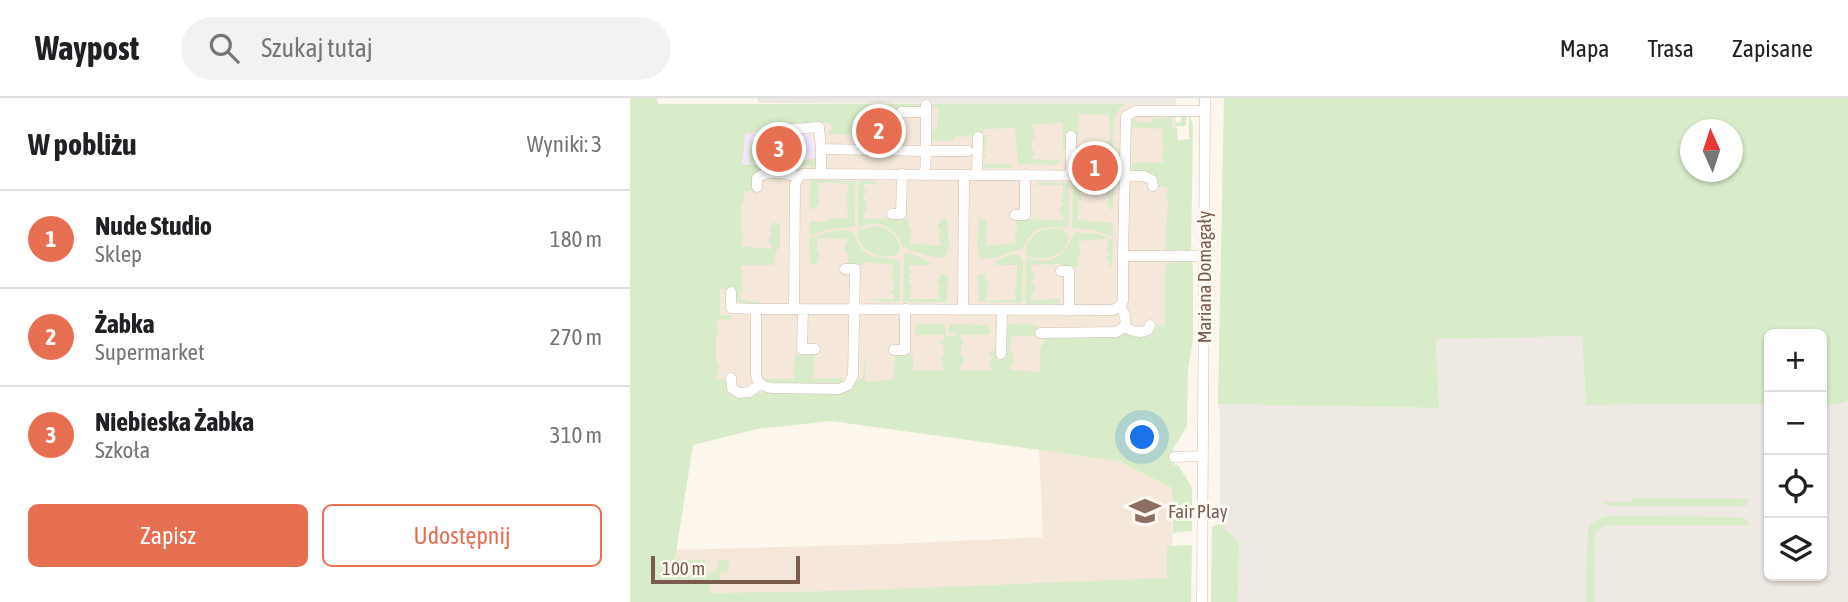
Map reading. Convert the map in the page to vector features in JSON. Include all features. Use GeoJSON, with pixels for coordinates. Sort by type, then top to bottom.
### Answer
{"type":"FeatureCollection","features":[{"type":"Feature","properties":{"kind":"street","name":"Mariana Domagały"},"geometry":{"type":"LineString","coordinates":[[1202,602],[1205,98]]}},
{"type":"Feature","properties":{"kind":"street"},"geometry":{"type":"LineString","coordinates":[[901,112],[926,108],[925,174]]}},
{"type":"Feature","properties":{"kind":"street"},"geometry":{"type":"LineString","coordinates":[[731,292],[731,309],[1111,310],[1120,306],[1123,299],[1124,122],[1127,114],[1137,111],[1205,111]]}},
{"type":"Feature","properties":{"kind":"street"},"geometry":{"type":"LineString","coordinates":[[782,130],[822,127],[821,173]]}},
{"type":"Feature","properties":{"kind":"street"},"geometry":{"type":"LineString","coordinates":[[1071,136],[1071,176]]}},
{"type":"Feature","properties":{"kind":"street"},"geometry":{"type":"LineString","coordinates":[[978,137],[978,175]]}},
{"type":"Feature","properties":{"kind":"street"},"geometry":{"type":"LineString","coordinates":[[821,149],[968,151]]}},
{"type":"Feature","properties":{"kind":"street"},"geometry":{"type":"LineString","coordinates":[[757,187],[757,178],[762,174],[782,173],[798,177]]}},
{"type":"Feature","properties":{"kind":"street"},"geometry":{"type":"LineString","coordinates":[[815,349],[798,349],[795,184],[798,177],[806,173],[1124,176],[1147,177],[1152,180],[1153,186]]}},
{"type":"Feature","properties":{"kind":"street"},"geometry":{"type":"LineString","coordinates":[[902,174],[902,214]]}},
{"type":"Feature","properties":{"kind":"street"},"geometry":{"type":"LineString","coordinates":[[962,310],[964,175]]}},
{"type":"Feature","properties":{"kind":"street"},"geometry":{"type":"LineString","coordinates":[[1025,175],[1025,215]]}},
{"type":"Feature","properties":{"kind":"street"},"geometry":{"type":"LineString","coordinates":[[1123,256],[1204,256]]}},
{"type":"Feature","properties":{"kind":"street"},"geometry":{"type":"LineString","coordinates":[[756,309],[756,375],[761,384],[772,388],[839,389],[848,386],[853,375],[855,269]]}},
{"type":"Feature","properties":{"kind":"street"},"geometry":{"type":"LineString","coordinates":[[1069,311],[1070,271]]}},
{"type":"Feature","properties":{"kind":"street"},"geometry":{"type":"LineString","coordinates":[[1041,333],[1116,332],[1124,327],[1126,318],[1120,306]]}},
{"type":"Feature","properties":{"kind":"street"},"geometry":{"type":"LineString","coordinates":[[894,350],[905,350],[905,309]]}},
{"type":"Feature","properties":{"kind":"street"},"geometry":{"type":"LineString","coordinates":[[1001,354],[1002,310]]}},
{"type":"Feature","properties":{"kind":"street"},"geometry":{"type":"LineString","coordinates":[[1124,327],[1143,332],[1148,330],[1150,325]]}},
{"type":"Feature","properties":{"kind":"street"},"geometry":{"type":"LineString","coordinates":[[731,378],[732,388],[740,393],[749,392],[761,384]]}},
{"type":"Feature","properties":{"kind":"street"},"geometry":{"type":"LineString","coordinates":[[1174,457],[1203,456]]}},
{"type":"Feature","properties":{"kind":"shaded area"},"geometry":{"type":"Polygon","coordinates":[[[758,98],[1176,98],[1176,105],[758,103],[758,98]]]}},
{"type":"Feature","properties":{"kind":"shaded area"},"geometry":{"type":"Polygon","coordinates":[[[904,104],[1176,105],[1174,334],[1048,378],[749,398],[701,405],[745,134],[904,104]]]}},
{"type":"Feature","properties":{"kind":"shaded area"},"geometry":{"type":"Polygon","coordinates":[[[780,127],[782,137],[809,131],[813,138],[816,158],[742,165],[745,134],[780,127]]]}},
{"type":"Feature","properties":{"kind":"shaded area"},"geometry":{"type":"Polygon","coordinates":[[[1582,336],[1586,405],[1764,404],[1764,581],[1827,581],[1827,404],[1848,401],[1848,602],[1238,602],[1239,542],[1220,523],[1218,404],[1439,408],[1436,339],[1582,336]]]}},
{"type":"Feature","properties":{"kind":"shaded area"},"geometry":{"type":"Polygon","coordinates":[[[1039,450],[1118,461],[1172,488],[1173,585],[693,601],[675,560],[676,550],[1043,537],[1039,450]]]}},
{"type":"Feature","properties":{"kind":"green space"},"geometry":{"type":"Polygon","coordinates":[[[630,98],[657,98],[658,104],[922,104],[900,107],[900,115],[873,116],[873,135],[829,134],[828,131],[832,130],[831,123],[802,123],[745,134],[742,165],[816,158],[812,168],[809,165],[801,166],[799,170],[758,170],[752,176],[752,191],[744,191],[744,202],[741,202],[741,233],[744,233],[741,246],[772,249],[772,244],[769,244],[769,237],[772,236],[769,227],[772,227],[772,222],[780,224],[780,247],[776,251],[774,265],[741,265],[740,270],[743,271],[740,278],[743,278],[740,285],[743,285],[743,293],[740,293],[740,299],[759,302],[756,305],[740,304],[729,289],[720,289],[720,315],[732,315],[732,320],[719,319],[716,322],[719,333],[716,334],[716,363],[719,364],[715,377],[726,379],[727,390],[737,399],[765,391],[847,391],[863,378],[865,355],[865,382],[895,379],[895,354],[913,355],[913,371],[944,370],[941,356],[944,356],[944,352],[941,349],[944,349],[944,345],[941,341],[944,341],[944,335],[915,335],[918,324],[944,324],[946,336],[956,336],[956,333],[948,333],[951,324],[989,325],[990,335],[961,335],[961,341],[964,341],[964,344],[961,344],[961,355],[964,356],[964,363],[961,364],[961,370],[992,371],[989,360],[992,355],[989,355],[995,350],[995,321],[1037,325],[1039,336],[1010,336],[1013,364],[1010,364],[1010,370],[1041,372],[1039,350],[1045,339],[1123,333],[1150,334],[1154,332],[1156,325],[1165,325],[1165,263],[1191,260],[1193,267],[1193,340],[1188,369],[1187,426],[1173,449],[1174,465],[1178,465],[1192,487],[1192,531],[1173,533],[1172,488],[1118,461],[831,421],[757,429],[693,445],[675,559],[705,560],[709,573],[716,572],[719,560],[729,560],[728,572],[719,573],[720,583],[710,583],[710,593],[840,591],[1167,578],[1167,546],[1192,545],[1191,602],[630,602],[630,98]]]}},
{"type":"Feature","properties":{"kind":"green space"},"geometry":{"type":"Polygon","coordinates":[[[1224,98],[1848,98],[1848,401],[1827,404],[1827,329],[1764,329],[1764,404],[1586,405],[1582,336],[1436,339],[1439,408],[1218,404],[1224,98]]]}},
{"type":"Feature","properties":{"kind":"green space"},"geometry":{"type":"Polygon","coordinates":[[[930,104],[1126,104],[1120,108],[1114,121],[1113,158],[1110,161],[1083,161],[1081,158],[1081,150],[1110,150],[1110,144],[1107,143],[1110,140],[1109,115],[1079,114],[1078,140],[1066,150],[1063,150],[1063,123],[1032,124],[1035,139],[1032,139],[1032,150],[1035,151],[1032,159],[1060,160],[1056,165],[1018,164],[1015,128],[984,129],[984,135],[987,135],[984,154],[987,157],[984,158],[984,164],[1012,164],[1010,168],[984,168],[982,136],[955,137],[954,141],[929,141],[930,129],[937,129],[938,107],[930,107],[930,104]]]}},
{"type":"Feature","properties":{"kind":"green space"},"geometry":{"type":"Polygon","coordinates":[[[1174,114],[1186,115],[1186,126],[1175,126],[1175,123],[1181,122],[1181,115],[1172,118],[1172,127],[1177,128],[1178,140],[1189,139],[1189,115],[1193,124],[1191,250],[1165,250],[1168,188],[1158,186],[1158,179],[1153,173],[1132,171],[1132,162],[1163,163],[1163,129],[1132,127],[1131,154],[1132,120],[1136,118],[1136,122],[1153,122],[1154,118],[1171,118],[1174,114]]]}},
{"type":"Feature","properties":{"kind":"green space"},"geometry":{"type":"Polygon","coordinates":[[[782,137],[787,159],[749,163],[750,142],[782,137]]]}},
{"type":"Feature","properties":{"kind":"green space"},"geometry":{"type":"Polygon","coordinates":[[[812,180],[855,181],[855,227],[828,229],[809,236],[810,221],[828,222],[828,219],[848,218],[846,203],[849,202],[849,198],[846,198],[849,184],[818,182],[820,195],[817,195],[817,199],[820,199],[820,202],[817,203],[817,209],[812,209],[809,206],[812,180]]]}},
{"type":"Feature","properties":{"kind":"green space"},"geometry":{"type":"Polygon","coordinates":[[[874,180],[876,183],[892,184],[864,184],[867,193],[863,194],[866,200],[864,219],[909,219],[909,230],[912,230],[910,244],[941,245],[938,240],[941,230],[938,229],[938,223],[941,219],[947,219],[949,246],[945,258],[928,256],[903,247],[896,234],[885,226],[872,224],[858,229],[858,182],[874,180]]]}},
{"type":"Feature","properties":{"kind":"green space"},"geometry":{"type":"Polygon","coordinates":[[[1037,182],[1069,183],[1069,228],[1037,230],[1023,248],[998,257],[981,259],[977,246],[979,219],[986,219],[986,246],[1017,243],[1014,231],[1017,231],[1017,219],[1063,220],[1060,206],[1063,206],[1063,202],[1060,201],[1063,195],[1060,194],[1063,192],[1063,185],[1035,185],[1037,182]]]}},
{"type":"Feature","properties":{"kind":"green space"},"geometry":{"type":"Polygon","coordinates":[[[1073,183],[1113,183],[1111,211],[1107,205],[1109,185],[1079,186],[1081,200],[1078,200],[1078,204],[1081,207],[1078,207],[1078,211],[1081,214],[1078,214],[1078,220],[1113,223],[1113,237],[1093,230],[1072,228],[1073,183]]]}},
{"type":"Feature","properties":{"kind":"green space"},"geometry":{"type":"Polygon","coordinates":[[[876,226],[894,235],[900,246],[898,254],[879,256],[868,251],[860,242],[857,236],[859,230],[876,226]]]}},
{"type":"Feature","properties":{"kind":"green space"},"geometry":{"type":"Polygon","coordinates":[[[1058,228],[1065,231],[1069,238],[1058,254],[1047,258],[1027,256],[1026,247],[1035,235],[1043,230],[1058,228]]]}},
{"type":"Feature","properties":{"kind":"green space"},"geometry":{"type":"Polygon","coordinates":[[[846,230],[854,233],[862,250],[867,254],[900,262],[900,301],[866,299],[894,299],[891,290],[894,290],[894,286],[891,283],[894,283],[894,279],[891,278],[894,265],[864,262],[863,265],[848,265],[846,239],[817,238],[817,253],[820,258],[817,258],[817,264],[810,264],[809,239],[846,230]]]}},
{"type":"Feature","properties":{"kind":"green space"},"geometry":{"type":"Polygon","coordinates":[[[1075,232],[1098,234],[1113,240],[1112,266],[1109,266],[1109,260],[1106,260],[1106,256],[1109,256],[1109,251],[1106,251],[1109,239],[1079,241],[1078,267],[1062,264],[1031,265],[1031,271],[1034,272],[1031,284],[1034,284],[1034,293],[1031,294],[1031,300],[1060,299],[1060,302],[1027,304],[1026,258],[1053,259],[1063,252],[1075,232]]]}},
{"type":"Feature","properties":{"kind":"green space"},"geometry":{"type":"Polygon","coordinates":[[[909,253],[930,262],[930,265],[909,265],[912,273],[909,278],[912,278],[909,285],[912,285],[909,299],[940,299],[938,278],[940,274],[945,274],[948,276],[947,302],[903,302],[904,254],[909,253]]]}},
{"type":"Feature","properties":{"kind":"green space"},"geometry":{"type":"Polygon","coordinates":[[[1014,254],[1020,256],[1023,262],[1022,303],[979,302],[977,276],[980,274],[985,274],[985,280],[988,280],[988,285],[985,285],[988,288],[986,301],[1016,300],[1014,286],[1017,286],[1017,282],[1014,279],[1017,274],[1014,271],[1017,271],[1017,265],[995,265],[997,260],[1014,254]]]}},
{"type":"Feature","properties":{"kind":"green space"},"geometry":{"type":"Polygon","coordinates":[[[795,355],[815,355],[813,379],[843,378],[844,383],[764,382],[766,379],[794,379],[795,355]]]}},
{"type":"Feature","properties":{"kind":"green space"},"geometry":{"type":"Polygon","coordinates":[[[1634,498],[1749,499],[1744,506],[1610,506],[1602,502],[1632,502],[1634,498]]]}},
{"type":"Feature","properties":{"kind":"green space"},"geometry":{"type":"Polygon","coordinates":[[[1607,516],[1741,517],[1748,521],[1749,525],[1606,525],[1595,533],[1594,602],[1586,602],[1588,529],[1593,522],[1607,516]]]}},
{"type":"Feature","properties":{"kind":"green space"},"geometry":{"type":"Polygon","coordinates":[[[1220,523],[1239,542],[1238,602],[1211,602],[1212,527],[1220,523]]]}},
{"type":"Feature","properties":{"kind":"place","name":"Żabka"},"geometry":{"type":"Point","coordinates":[879,131]}},
{"type":"Feature","properties":{"kind":"place","name":"Niebieska Żabka"},"geometry":{"type":"Point","coordinates":[779,149]}},
{"type":"Feature","properties":{"kind":"place","name":"Nude Studio"},"geometry":{"type":"Point","coordinates":[1095,168]}},
{"type":"Feature","properties":{"kind":"place","name":"Fair Play"},"geometry":{"type":"Point","coordinates":[1145,511]}}]}
